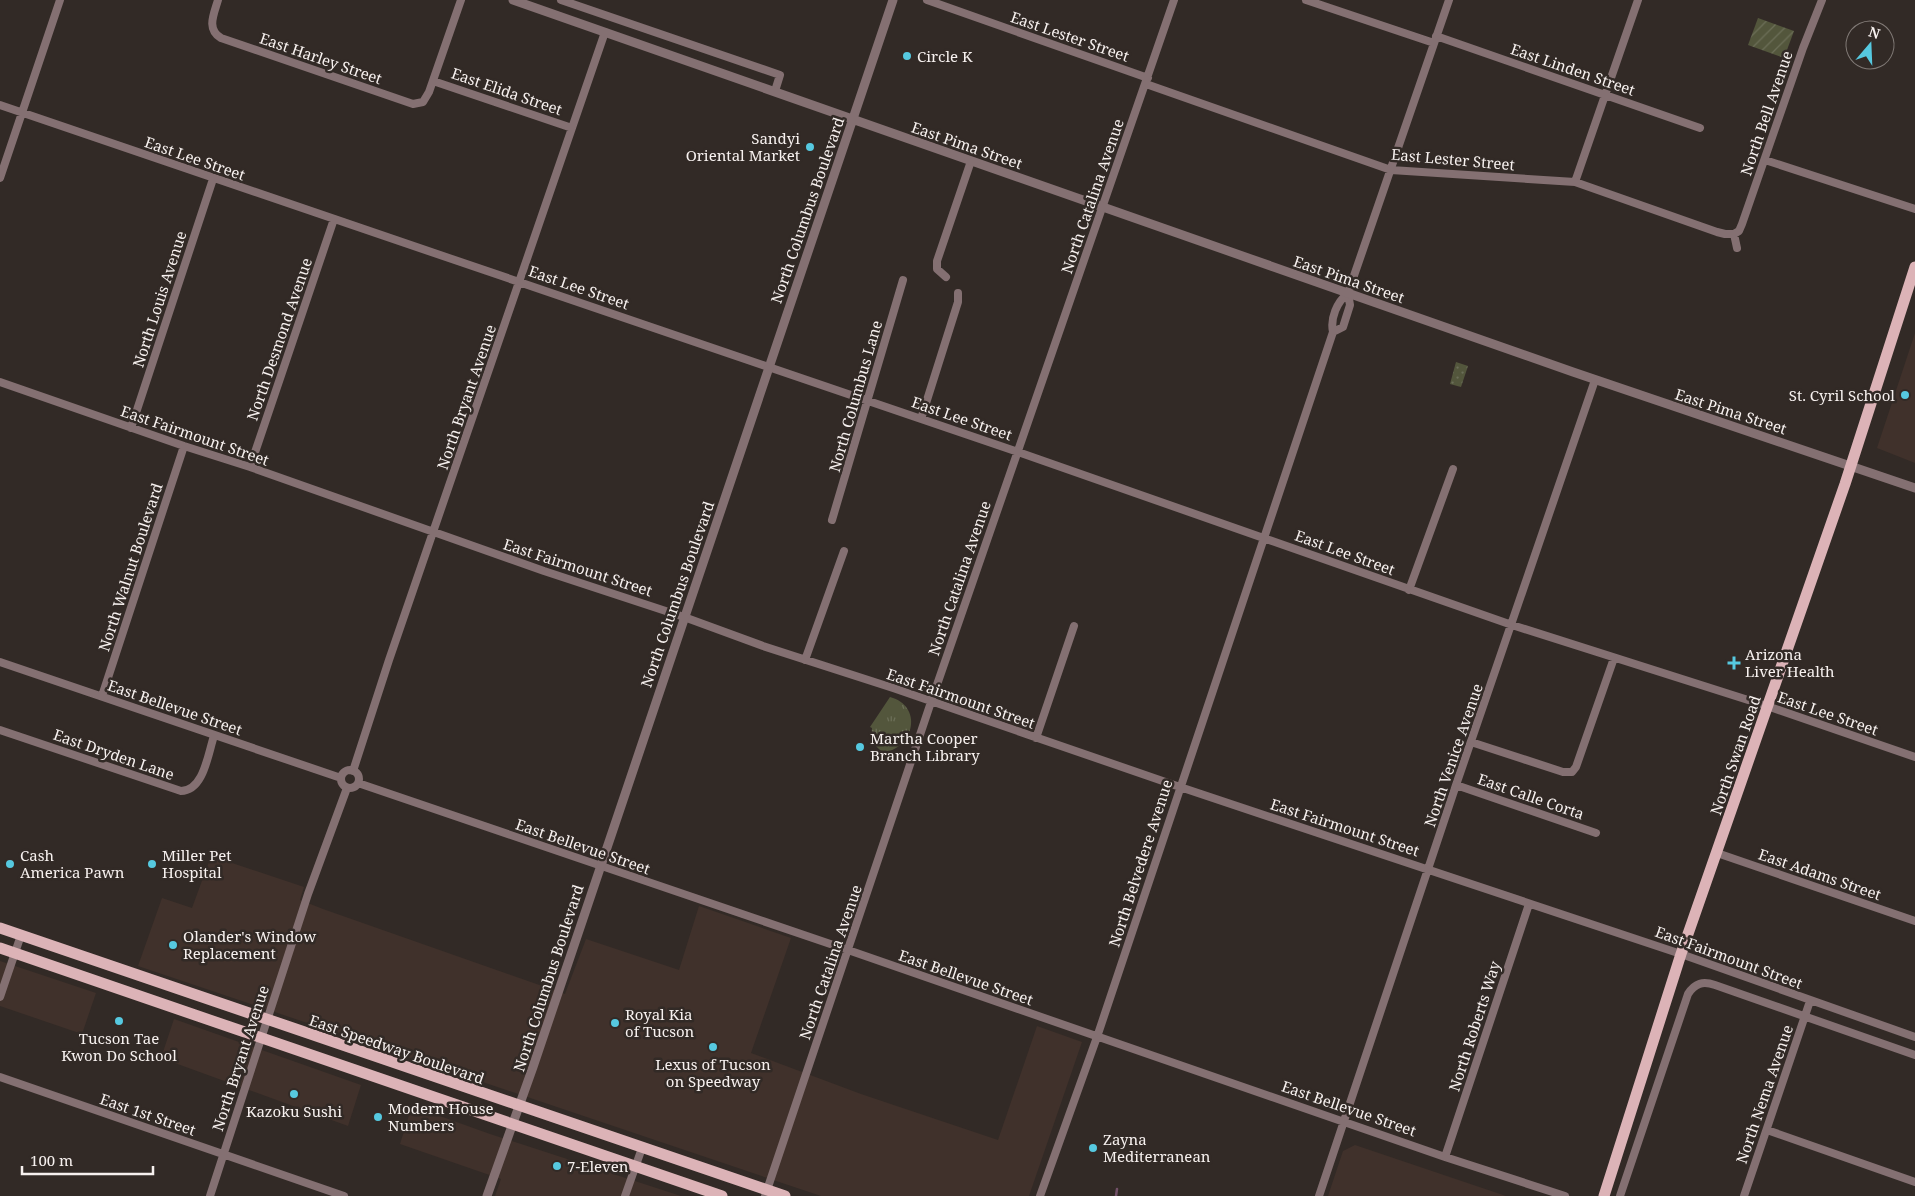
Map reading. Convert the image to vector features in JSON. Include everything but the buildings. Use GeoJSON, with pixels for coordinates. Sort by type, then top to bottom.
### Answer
{"type":"FeatureCollection","features":[{"type":"Feature","properties":{"kind":"main road","name":"North Swan Road"},"geometry":{"type":"LineString","coordinates":[[1604,1196],[1681,954],[1851,465],[1915,267]]}},
{"type":"Feature","properties":{"kind":"main road","name":"East Speedway Boulevard"},"geometry":{"type":"LineString","coordinates":[[0,928],[642,1148],[766,1193],[785,1196]]}},
{"type":"Feature","properties":{"kind":"main road"},"geometry":{"type":"LineString","coordinates":[[0,948],[722,1196]]}},
{"type":"Feature","properties":{"kind":"street"},"geometry":{"type":"LineString","coordinates":[[0,178],[60,0]]}},
{"type":"Feature","properties":{"kind":"street","name":"East Harley Street"},"geometry":{"type":"LineString","coordinates":[[218,0],[212,22],[214,33],[226,40],[413,104],[420,103],[426,98],[433,81]]}},
{"type":"Feature","properties":{"kind":"street"},"geometry":{"type":"LineString","coordinates":[[433,81],[461,0]]}},
{"type":"Feature","properties":{"kind":"street","name":"East Pima Street"},"geometry":{"type":"LineString","coordinates":[[513,0],[1596,380],[1915,488]]}},
{"type":"Feature","properties":{"kind":"street"},"geometry":{"type":"LineString","coordinates":[[561,0],[780,76],[775,92]]}},
{"type":"Feature","properties":{"kind":"street","name":"North Columbus Boulevard"},"geometry":{"type":"LineString","coordinates":[[487,1196],[893,0]]}},
{"type":"Feature","properties":{"kind":"street","name":"East Lester Street"},"geometry":{"type":"LineString","coordinates":[[927,0],[1391,170],[1575,182],[1717,232],[1734,234]]}},
{"type":"Feature","properties":{"kind":"street","name":"North Catalina Avenue"},"geometry":{"type":"LineString","coordinates":[[766,1193],[931,702],[1174,0]]}},
{"type":"Feature","properties":{"kind":"street","name":"East Linden Street"},"geometry":{"type":"LineString","coordinates":[[1306,0],[1607,95],[1700,128]]}},
{"type":"Feature","properties":{"kind":"street"},"geometry":{"type":"LineString","coordinates":[[1348,293],[1340,300],[1331,324],[1333,332],[1343,327],[1350,305],[1348,293],[1449,0]]}},
{"type":"Feature","properties":{"kind":"street"},"geometry":{"type":"LineString","coordinates":[[1575,182],[1607,95],[1638,0]]}},
{"type":"Feature","properties":{"kind":"street","name":"North Bell Avenue"},"geometry":{"type":"LineString","coordinates":[[1734,234],[1742,224],[1803,48],[1822,0]]}},
{"type":"Feature","properties":{"kind":"street","name":"North Bryant Avenue"},"geometry":{"type":"LineString","coordinates":[[353,771],[389,660],[605,32]]}},
{"type":"Feature","properties":{"kind":"street","name":"East Elida Street"},"geometry":{"type":"LineString","coordinates":[[433,81],[572,128]]}},
{"type":"Feature","properties":{"kind":"street","name":"East Lee Street"},"geometry":{"type":"LineString","coordinates":[[0,105],[1018,452],[1409,590],[1512,625],[1767,706],[1915,757]]}},
{"type":"Feature","properties":{"kind":"street"},"geometry":{"type":"LineString","coordinates":[[1765,160],[1915,209]]}},
{"type":"Feature","properties":{"kind":"street"},"geometry":{"type":"LineString","coordinates":[[946,276],[937,269],[937,261],[971,161]]}},
{"type":"Feature","properties":{"kind":"street","name":"North Louis Avenue"},"geometry":{"type":"LineString","coordinates":[[131,428],[213,179]]}},
{"type":"Feature","properties":{"kind":"street","name":"North Desmond Avenue"},"geometry":{"type":"LineString","coordinates":[[250,467],[334,219]]}},
{"type":"Feature","properties":{"kind":"street"},"geometry":{"type":"LineString","coordinates":[[1734,234],[1738,248]]}},
{"type":"Feature","properties":{"kind":"street","name":"North Columbus Lane"},"geometry":{"type":"LineString","coordinates":[[832,520],[903,280]]}},
{"type":"Feature","properties":{"kind":"street"},"geometry":{"type":"LineString","coordinates":[[922,420],[958,302],[958,294]]}},
{"type":"Feature","properties":{"kind":"street","name":"North Belvedere Avenue"},"geometry":{"type":"LineString","coordinates":[[1040,1196],[1097,1037],[1333,332]]}},
{"type":"Feature","properties":{"kind":"street","name":"North Venice Avenue"},"geometry":{"type":"LineString","coordinates":[[1319,1196],[1456,785],[1596,380]]}},
{"type":"Feature","properties":{"kind":"street","name":"East Fairmount Street"},"geometry":{"type":"LineString","coordinates":[[0,382],[250,467],[434,533],[684,617],[763,646],[1681,954],[1915,1037]]}},
{"type":"Feature","properties":{"kind":"street","name":"North Walnut Boulevard"},"geometry":{"type":"LineString","coordinates":[[102,696],[184,446]]}},
{"type":"Feature","properties":{"kind":"street"},"geometry":{"type":"LineString","coordinates":[[1409,590],[1453,469]]}},
{"type":"Feature","properties":{"kind":"street"},"geometry":{"type":"LineString","coordinates":[[805,660],[844,551]]}},
{"type":"Feature","properties":{"kind":"street"},"geometry":{"type":"LineString","coordinates":[[1036,738],[1074,626]]}},
{"type":"Feature","properties":{"kind":"street"},"geometry":{"type":"LineString","coordinates":[[1471,742],[1563,772],[1572,772],[1576,767],[1614,658]]}},
{"type":"Feature","properties":{"kind":"street","name":"East Bellevue Street"},"geometry":{"type":"LineString","coordinates":[[0,662],[341,778]]}},
{"type":"Feature","properties":{"kind":"street","name":"East Dryden Lane"},"geometry":{"type":"LineString","coordinates":[[0,730],[181,791],[192,789],[200,780],[214,736]]}},
{"type":"Feature","properties":{"kind":"street"},"geometry":{"type":"LineString","coordinates":[[353,771],[358,776],[358,783],[352,788],[347,788],[342,784],[341,778],[346,772],[353,771]]}},
{"type":"Feature","properties":{"kind":"street","name":"East Bellevue Street"},"geometry":{"type":"LineString","coordinates":[[358,783],[1345,1121],[1445,1157],[1565,1196]]}},
{"type":"Feature","properties":{"kind":"street","name":"East Calle Corta"},"geometry":{"type":"LineString","coordinates":[[1456,785],[1596,833]]}},
{"type":"Feature","properties":{"kind":"street","name":"North Bryant Avenue"},"geometry":{"type":"LineString","coordinates":[[210,1196],[308,894],[347,788]]}},
{"type":"Feature","properties":{"kind":"street","name":"East Adams Street"},"geometry":{"type":"LineString","coordinates":[[1717,853],[1915,921]]}},
{"type":"Feature","properties":{"kind":"street","name":"North Roberts Way"},"geometry":{"type":"LineString","coordinates":[[1445,1157],[1530,904]]}},
{"type":"Feature","properties":{"kind":"street"},"geometry":{"type":"LineString","coordinates":[[0,997],[21,935]]}},
{"type":"Feature","properties":{"kind":"street","name":"East Fairmount Street"},"geometry":{"type":"LineString","coordinates":[[1620,1196],[1688,994],[1693,987],[1701,983],[1715,984],[1915,1055]]}},
{"type":"Feature","properties":{"kind":"street","name":"North Nema Avenue"},"geometry":{"type":"LineString","coordinates":[[1744,1196],[1810,1001]]}},
{"type":"Feature","properties":{"kind":"street","name":"East 1st Street"},"geometry":{"type":"LineString","coordinates":[[0,1077],[344,1196]]}},
{"type":"Feature","properties":{"kind":"street"},"geometry":{"type":"LineString","coordinates":[[1766,1130],[1915,1182]]}},
{"type":"Feature","properties":{"kind":"street"},"geometry":{"type":"LineString","coordinates":[[625,1196],[642,1148]]}},
{"type":"Feature","properties":{"kind":"shaded area","name":"St. Cyril School"},"geometry":{"type":"Polygon","coordinates":[[[1915,333],[1915,463],[1877,448],[1915,333]]]}},
{"type":"Feature","properties":{"kind":"shaded area"},"geometry":{"type":"Polygon","coordinates":[[[211,856],[304,887],[300,900],[323,909],[565,994],[586,939],[679,970],[699,906],[791,938],[751,1053],[861,1094],[998,1140],[1037,1026],[1082,1042],[1029,1196],[821,1196],[138,966],[162,898],[192,908],[211,856]]]}},
{"type":"Feature","properties":{"kind":"shaded area"},"geometry":{"type":"Polygon","coordinates":[[[0,961],[96,993],[82,1034],[0,1006],[0,961]]]}},
{"type":"Feature","properties":{"kind":"shaded area"},"geometry":{"type":"Polygon","coordinates":[[[174,1019],[361,1085],[348,1126],[161,1058],[174,1019]]]}},
{"type":"Feature","properties":{"kind":"shaded area"},"geometry":{"type":"Polygon","coordinates":[[[412,1106],[490,1134],[681,1196],[495,1196],[501,1179],[400,1144],[412,1106]]]}},
{"type":"Feature","properties":{"kind":"shaded area"},"geometry":{"type":"Polygon","coordinates":[[[1355,1145],[1506,1196],[1328,1196],[1343,1151],[1355,1145]]]}},
{"type":"Feature","properties":{"kind":"green space"},"geometry":{"type":"Polygon","coordinates":[[[1758,18],[1794,31],[1784,58],[1748,45],[1758,18]]]}},
{"type":"Feature","properties":{"kind":"green space"},"geometry":{"type":"Polygon","coordinates":[[[1456,362],[1468,366],[1461,387],[1450,384],[1456,362]]]}},
{"type":"Feature","properties":{"kind":"green space"},"geometry":{"type":"Polygon","coordinates":[[[890,697],[900,702],[907,709],[911,717],[911,726],[908,735],[902,743],[894,749],[883,753],[871,741],[872,728],[870,727],[890,697]]]}},
{"type":"Feature","properties":{"kind":"waterway"},"geometry":{"type":"LineString","coordinates":[[1116,1196],[1117,1189]]}},
{"type":"Feature","properties":{"kind":"place","name":"Circle K"},"geometry":{"type":"Point","coordinates":[907,56]}},
{"type":"Feature","properties":{"kind":"place","name":"Sandyi Oriental Market"},"geometry":{"type":"Point","coordinates":[810,147]}},
{"type":"Feature","properties":{"kind":"place","name":"St. Cyril School"},"geometry":{"type":"Point","coordinates":[1905,395]}},
{"type":"Feature","properties":{"kind":"place","name":"Arizona Liver Health"},"geometry":{"type":"Point","coordinates":[1734,663]}},
{"type":"Feature","properties":{"kind":"place","name":"Martha Cooper Branch Library"},"geometry":{"type":"Point","coordinates":[860,747]}},
{"type":"Feature","properties":{"kind":"place","name":"Cash America Pawn"},"geometry":{"type":"Point","coordinates":[10,864]}},
{"type":"Feature","properties":{"kind":"place","name":"Miller Pet Hospital"},"geometry":{"type":"Point","coordinates":[152,864]}},
{"type":"Feature","properties":{"kind":"place","name":"Olander's Window Replacement"},"geometry":{"type":"Point","coordinates":[173,945]}},
{"type":"Feature","properties":{"kind":"place","name":"Tucson Tae Kwon Do School"},"geometry":{"type":"Point","coordinates":[119,1021]}},
{"type":"Feature","properties":{"kind":"place","name":"Royal Kia of Tucson"},"geometry":{"type":"Point","coordinates":[615,1023]}},
{"type":"Feature","properties":{"kind":"place","name":"Lexus of Tucson on Speedway"},"geometry":{"type":"Point","coordinates":[713,1047]}},
{"type":"Feature","properties":{"kind":"place","name":"Kazoku Sushi"},"geometry":{"type":"Point","coordinates":[294,1094]}},
{"type":"Feature","properties":{"kind":"place","name":"Modern House Numbers"},"geometry":{"type":"Point","coordinates":[378,1117]}},
{"type":"Feature","properties":{"kind":"place","name":"Zayna Mediterranean"},"geometry":{"type":"Point","coordinates":[1093,1148]}},
{"type":"Feature","properties":{"kind":"place","name":"7-Eleven"},"geometry":{"type":"Point","coordinates":[557,1166]}}]}
